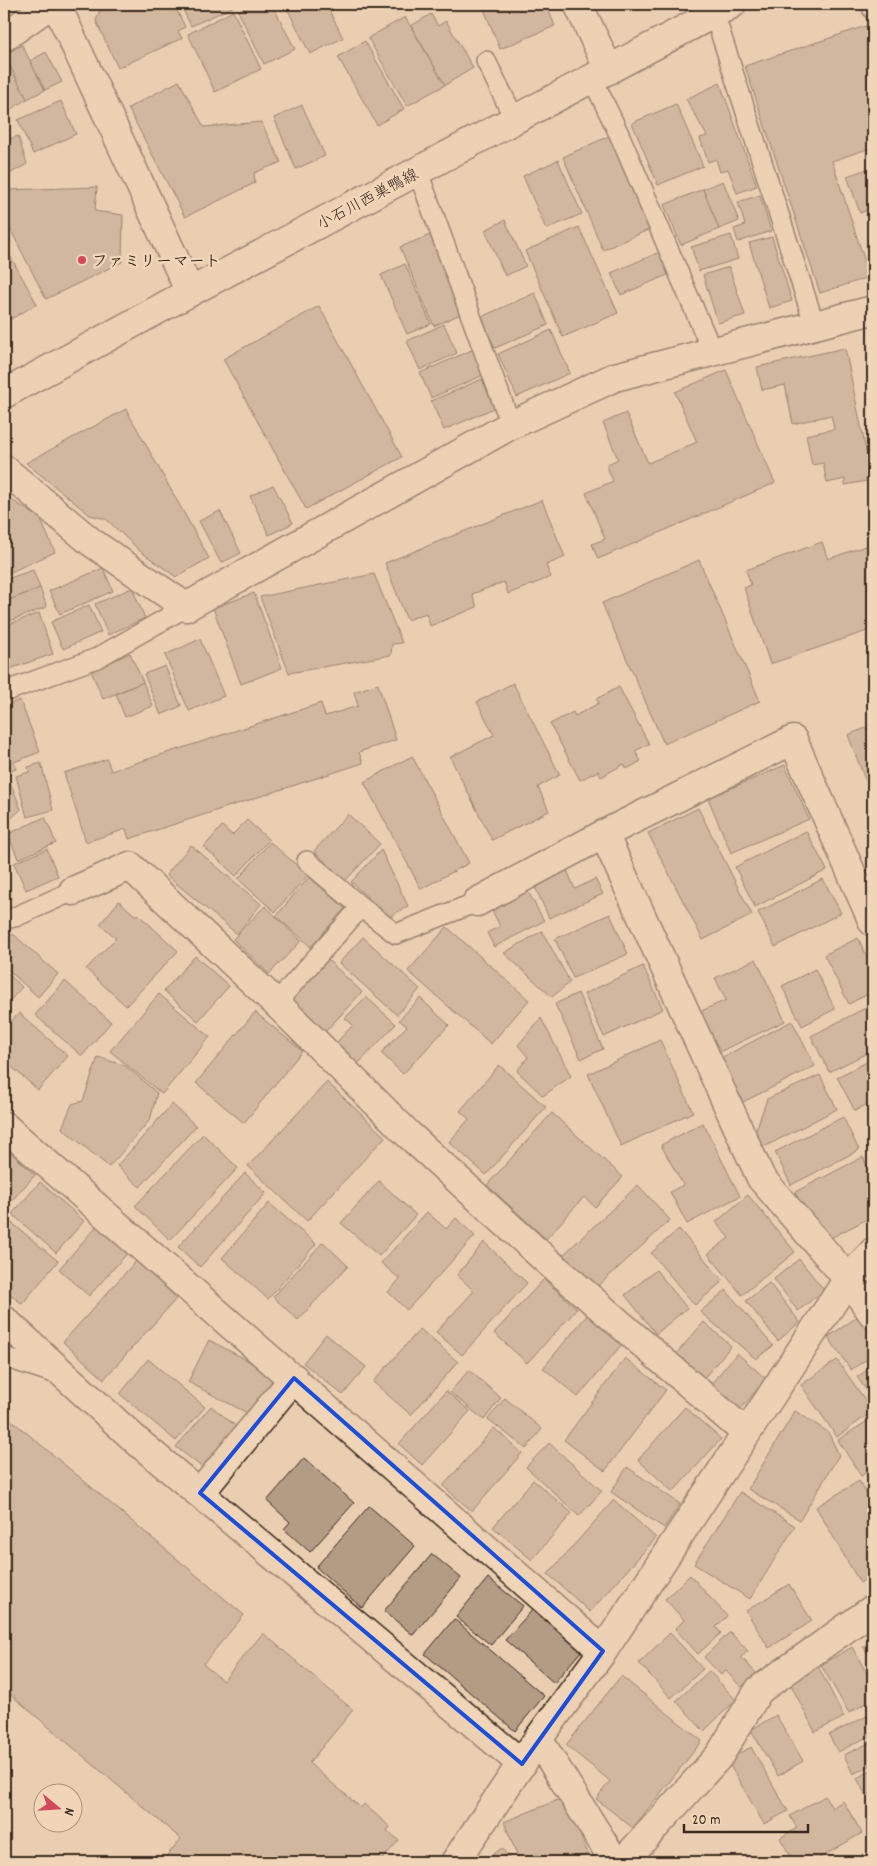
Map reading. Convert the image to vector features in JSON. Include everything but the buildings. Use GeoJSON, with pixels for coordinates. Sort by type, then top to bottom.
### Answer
{"type":"FeatureCollection","features":[{"type":"Feature","properties":{"kind":"street"},"geometry":{"type":"LineString","coordinates":[[4,37],[51,4]]}},
{"type":"Feature","properties":{"kind":"street"},"geometry":{"type":"LineString","coordinates":[[56,4],[190,292]]}},
{"type":"Feature","properties":{"kind":"street"},"geometry":{"type":"LineString","coordinates":[[578,4],[601,74]]}},
{"type":"Feature","properties":{"kind":"street","name":"小石川西巣鴨線"},"geometry":{"type":"LineString","coordinates":[[4,394],[190,292],[723,8]]}},
{"type":"Feature","properties":{"kind":"street"},"geometry":{"type":"LineString","coordinates":[[4,469],[91,542],[186,607],[511,425],[615,377],[873,310]]}},
{"type":"Feature","properties":{"kind":"street"},"geometry":{"type":"LineString","coordinates":[[477,902],[604,834],[794,740],[873,922]]}},
{"type":"Feature","properties":{"kind":"street"},"geometry":{"type":"LineString","coordinates":[[604,834],[761,1178],[848,1279],[873,1314]]}},
{"type":"Feature","properties":{"kind":"street"},"geometry":{"type":"LineString","coordinates":[[73,892],[130,866],[276,1003],[409,1135],[546,1260],[746,1433]]}},
{"type":"Feature","properties":{"kind":"street"},"geometry":{"type":"LineString","coordinates":[[4,1126],[294,1378],[602,1650]]}},
{"type":"Feature","properties":{"kind":"street"},"geometry":{"type":"LineString","coordinates":[[455,1862],[538,1739],[602,1650],[848,1279],[873,1252]]}},
{"type":"Feature","properties":{"kind":"street"},"geometry":{"type":"LineString","coordinates":[[4,1320],[138,1442],[522,1764]]}},
{"type":"Feature","properties":{"kind":"street"},"geometry":{"type":"LineString","coordinates":[[200,1493],[294,1378]]}},
{"type":"Feature","properties":{"kind":"street"},"geometry":{"type":"LineString","coordinates":[[623,1862],[719,1756],[758,1690],[873,1609]]}},
{"type":"Feature","properties":{"kind":"street"},"geometry":{"type":"LineString","coordinates":[[538,1739],[615,1862]]}},
{"type":"Feature","properties":{"kind":"lane"},"geometry":{"type":"LineString","coordinates":[[871,4],[873,10]]}},
{"type":"Feature","properties":{"kind":"lane"},"geometry":{"type":"LineString","coordinates":[[723,8],[815,326]]}},
{"type":"Feature","properties":{"kind":"lane"},"geometry":{"type":"LineString","coordinates":[[486,61],[515,120]]}},
{"type":"Feature","properties":{"kind":"lane"},"geometry":{"type":"LineString","coordinates":[[601,74],[620,136],[712,351]]}},
{"type":"Feature","properties":{"kind":"lane"},"geometry":{"type":"LineString","coordinates":[[418,172],[511,425]]}},
{"type":"Feature","properties":{"kind":"lane"},"geometry":{"type":"LineString","coordinates":[[4,692],[97,658],[186,607]]}},
{"type":"Feature","properties":{"kind":"lane"},"geometry":{"type":"LineString","coordinates":[[307,861],[396,934],[477,902]]}},
{"type":"Feature","properties":{"kind":"lane"},"geometry":{"type":"LineString","coordinates":[[4,919],[16,917],[73,892]]}},
{"type":"Feature","properties":{"kind":"lane"},"geometry":{"type":"LineString","coordinates":[[276,1003],[361,907]]}},
{"type":"Feature","properties":{"kind":"lane"},"geometry":{"type":"LineString","coordinates":[[4,1357],[66,1376]]}},
{"type":"Feature","properties":{"kind":"highlighted area"},"geometry":{"type":"Polygon","coordinates":[[[294,1378],[603,1651],[522,1764],[200,1493],[294,1378]]]}},
{"type":"Feature","properties":{"kind":"place","name":"ファミリーマート"},"geometry":{"type":"Point","coordinates":[82,260]}}]}
